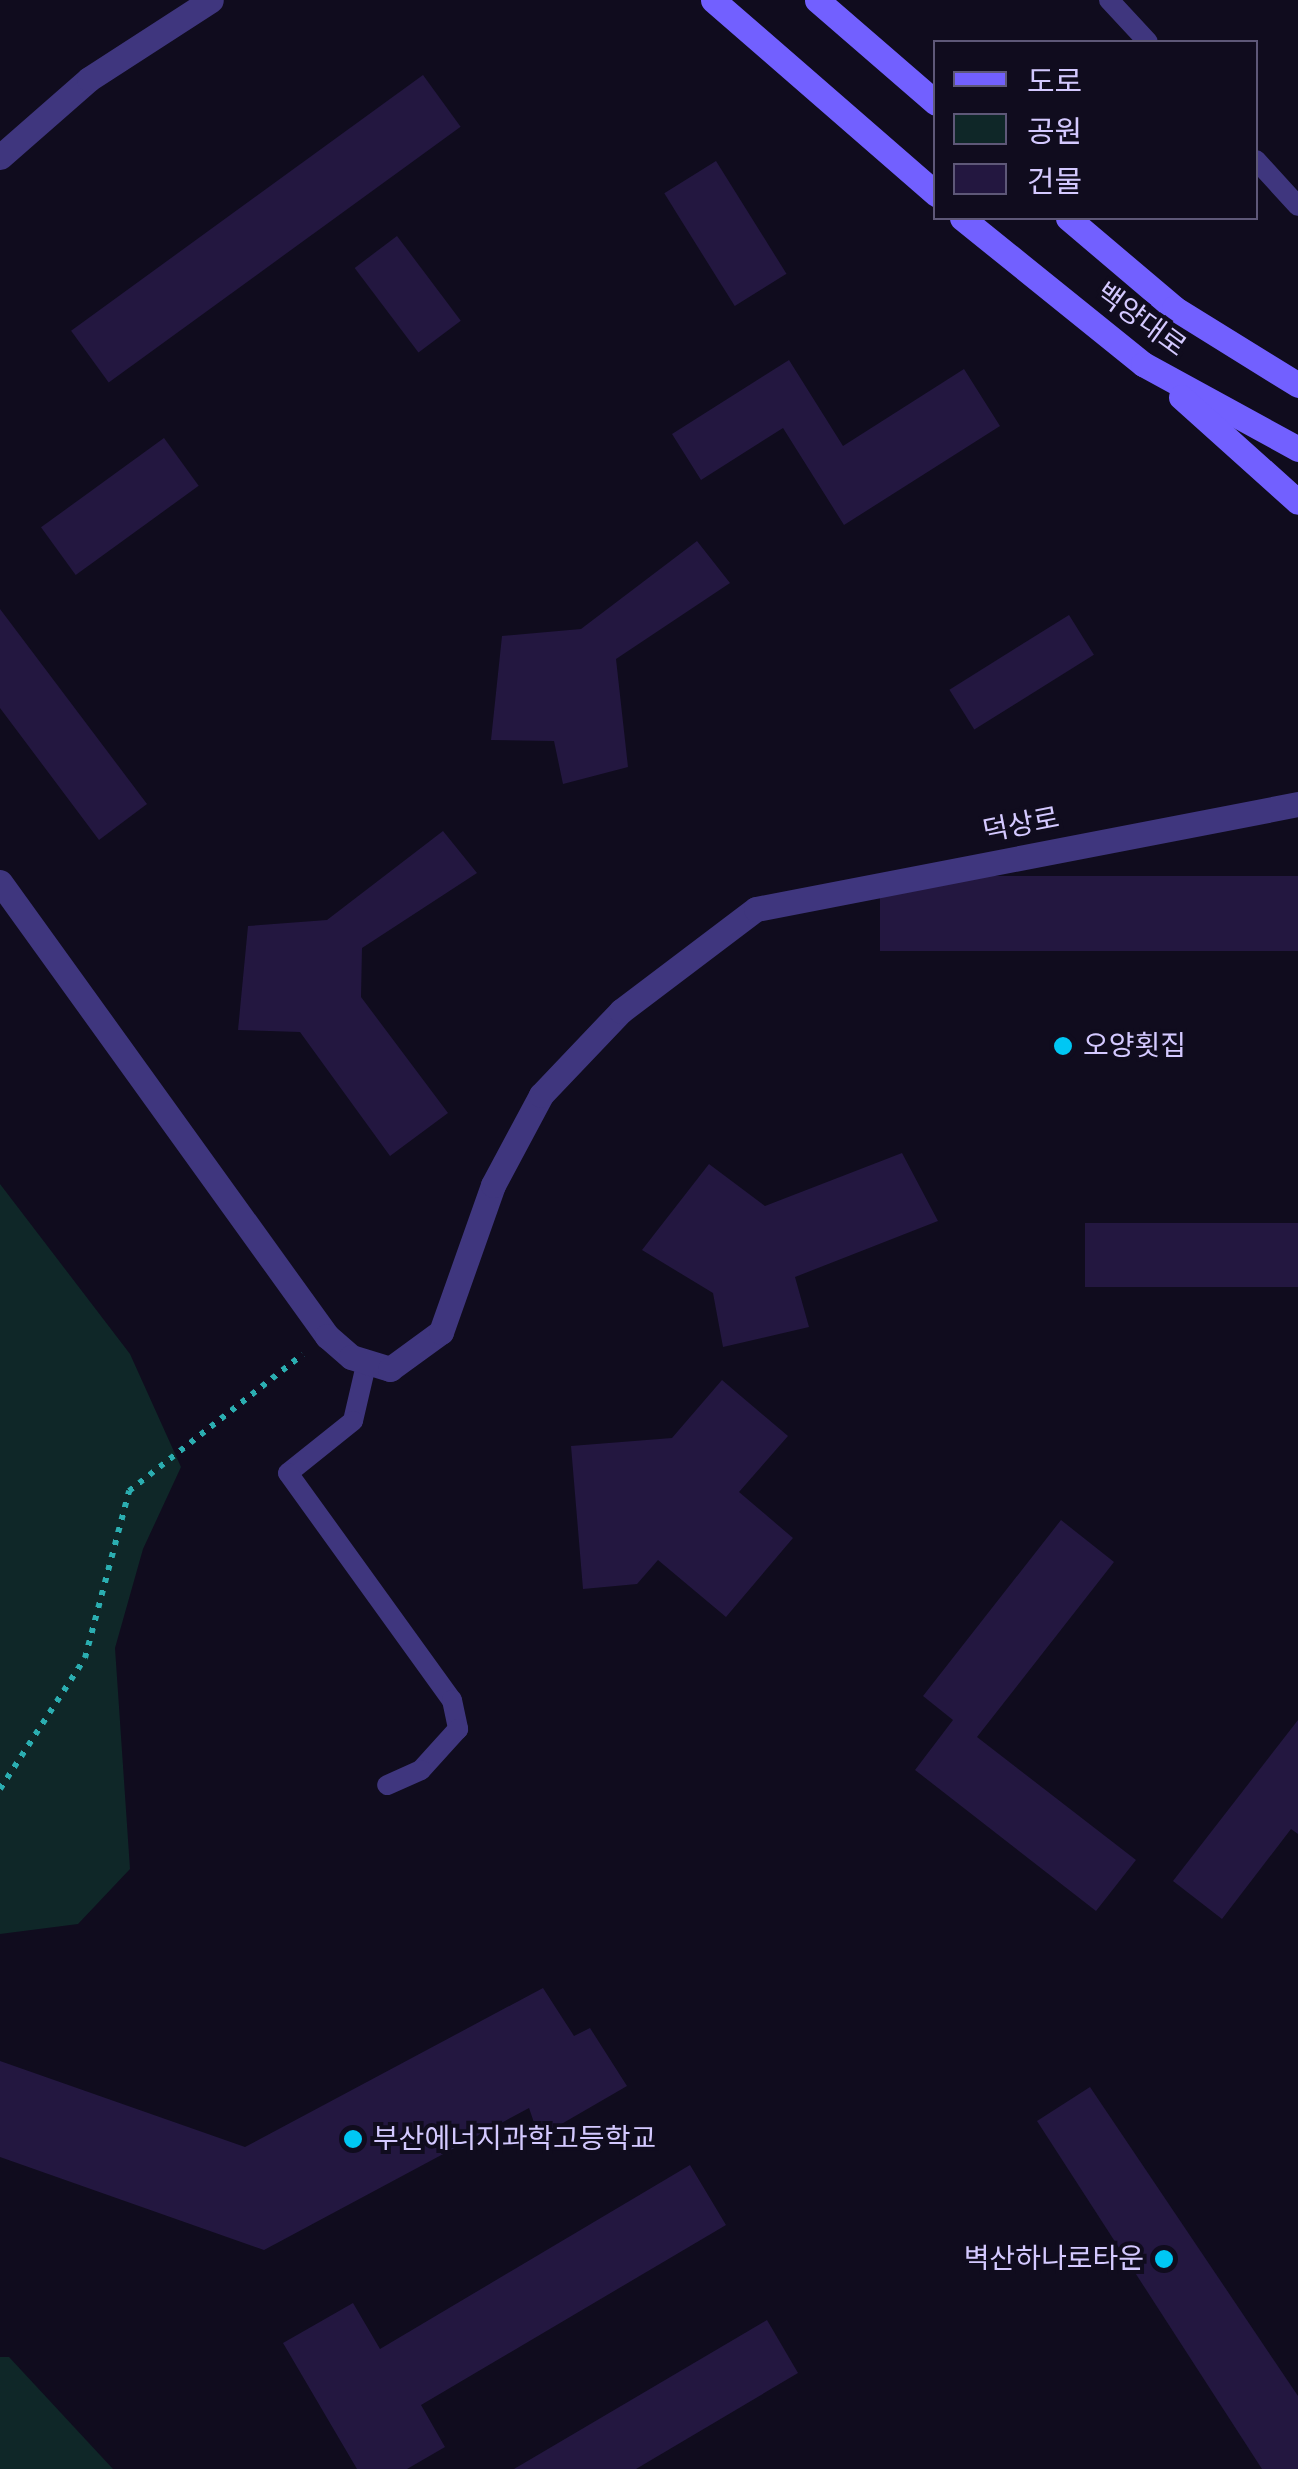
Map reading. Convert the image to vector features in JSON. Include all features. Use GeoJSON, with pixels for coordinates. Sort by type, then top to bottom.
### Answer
{"type":"FeatureCollection","features":[{"type":"Feature","properties":{"kind":"main road"},"geometry":{"type":"LineString","coordinates":[[713,0],[933,191]]}},
{"type":"Feature","properties":{"kind":"main road"},"geometry":{"type":"LineString","coordinates":[[817,0],[933,100]]}},
{"type":"Feature","properties":{"kind":"main road","name":"백양대로"},"geometry":{"type":"LineString","coordinates":[[964,220],[1144,364],[1298,449]]}},
{"type":"Feature","properties":{"kind":"main road","name":"백양대로"},"geometry":{"type":"LineString","coordinates":[[1070,220],[1174,308],[1298,385]]}},
{"type":"Feature","properties":{"kind":"main road"},"geometry":{"type":"LineString","coordinates":[[1144,364],[1298,502]]}},
{"type":"Feature","properties":{"kind":"street"},"geometry":{"type":"LineString","coordinates":[[0,157],[89,79],[211,0]]}},
{"type":"Feature","properties":{"kind":"street","name":"덕상로"},"geometry":{"type":"LineString","coordinates":[[366,1365],[404,1366],[441,1332],[494,1185],[541,1095],[621,1011],[756,909],[1298,804]]}},
{"type":"Feature","properties":{"kind":"street"},"geometry":{"type":"LineString","coordinates":[[0,882],[326,1336],[366,1365]]}},
{"type":"Feature","properties":{"kind":"lane"},"geometry":{"type":"LineString","coordinates":[[1109,0],[1146,40]]}},
{"type":"Feature","properties":{"kind":"lane"},"geometry":{"type":"LineString","coordinates":[[1258,162],[1298,206]]}},
{"type":"Feature","properties":{"kind":"lane"},"geometry":{"type":"LineString","coordinates":[[366,1365],[353,1421],[288,1473],[452,1700],[458,1729],[421,1770],[386,1785]]}},
{"type":"Feature","properties":{"kind":"path"},"geometry":{"type":"LineString","coordinates":[[0,1789],[85,1658],[129,1491],[326,1336]]}},
{"type":"Feature","properties":{"kind":"green space"},"geometry":{"type":"Polygon","coordinates":[[[0,1184],[130,1354],[181,1467],[143,1549],[115,1648],[130,1869],[78,1924],[0,1934],[0,1184]]]}},
{"type":"Feature","properties":{"kind":"green space"},"geometry":{"type":"Polygon","coordinates":[[[0,2357],[9,2357],[113,2469],[0,2469],[0,2357]]]}},
{"type":"Feature","properties":{"kind":"building"},"geometry":{"type":"Polygon","coordinates":[[[423,75],[461,127],[109,382],[71,331],[423,75]]]}},
{"type":"Feature","properties":{"kind":"building"},"geometry":{"type":"Polygon","coordinates":[[[716,161],[786,274],[735,306],[664,193],[716,161]]]}},
{"type":"Feature","properties":{"kind":"building"},"geometry":{"type":"Polygon","coordinates":[[[397,236],[461,321],[418,353],[355,268],[397,236]]]}},
{"type":"Feature","properties":{"kind":"building"},"geometry":{"type":"Polygon","coordinates":[[[789,360],[843,446],[964,369],[1000,426],[844,525],[783,428],[701,480],[672,434],[789,360]]]}},
{"type":"Feature","properties":{"kind":"building"},"geometry":{"type":"Polygon","coordinates":[[[164,438],[199,486],[76,575],[41,527],[164,438]]]}},
{"type":"Feature","properties":{"kind":"building"},"geometry":{"type":"Polygon","coordinates":[[[697,541],[730,583],[616,659],[628,767],[563,784],[554,741],[491,740],[502,636],[581,629],[697,541]]]}},
{"type":"Feature","properties":{"kind":"building"},"geometry":{"type":"Polygon","coordinates":[[[0,609],[147,804],[99,840],[0,708],[0,609]]]}},
{"type":"Feature","properties":{"kind":"building"},"geometry":{"type":"Polygon","coordinates":[[[1069,615],[1094,655],[974,730],[949,690],[1069,615]]]}},
{"type":"Feature","properties":{"kind":"building"},"geometry":{"type":"Polygon","coordinates":[[[443,831],[477,873],[362,948],[361,997],[448,1113],[390,1156],[300,1032],[238,1030],[248,926],[327,920],[443,831]]]}},
{"type":"Feature","properties":{"kind":"building"},"geometry":{"type":"Polygon","coordinates":[[[880,876],[1298,876],[1298,951],[880,951],[880,876]]]}},
{"type":"Feature","properties":{"kind":"building"},"geometry":{"type":"Polygon","coordinates":[[[902,1153],[938,1221],[795,1277],[809,1327],[723,1347],[713,1293],[642,1250],[709,1164],[765,1206],[902,1153]]]}},
{"type":"Feature","properties":{"kind":"building"},"geometry":{"type":"Polygon","coordinates":[[[1085,1223],[1298,1223],[1298,1287],[1085,1287],[1085,1223]]]}},
{"type":"Feature","properties":{"kind":"building"},"geometry":{"type":"Polygon","coordinates":[[[722,1380],[788,1436],[739,1492],[793,1538],[726,1617],[658,1560],[637,1584],[583,1589],[571,1446],[672,1438],[722,1380]]]}},
{"type":"Feature","properties":{"kind":"building"},"geometry":{"type":"Polygon","coordinates":[[[1061,1520],[1114,1562],[977,1737],[1136,1860],[1096,1911],[915,1770],[953,1720],[923,1696],[1061,1520]]]}},
{"type":"Feature","properties":{"kind":"building"},"geometry":{"type":"Polygon","coordinates":[[[1298,1720],[1298,1834],[1291,1829],[1222,1919],[1173,1881],[1298,1720]]]}},
{"type":"Feature","properties":{"kind":"building"},"geometry":{"type":"Polygon","coordinates":[[[543,1988],[574,2036],[590,2028],[627,2086],[539,2137],[529,2108],[264,2250],[0,2157],[0,2061],[245,2147],[543,1988]]]}},
{"type":"Feature","properties":{"kind":"building","name":"벽산하나로타운"},"geometry":{"type":"Polygon","coordinates":[[[1090,2087],[1298,2396],[1298,2469],[1262,2469],[1037,2121],[1090,2087]]]}},
{"type":"Feature","properties":{"kind":"building"},"geometry":{"type":"Polygon","coordinates":[[[690,2165],[726,2225],[421,2405],[445,2447],[407,2469],[357,2469],[283,2343],[353,2303],[380,2349],[690,2165]]]}},
{"type":"Feature","properties":{"kind":"building"},"geometry":{"type":"Polygon","coordinates":[[[767,2320],[798,2373],[636,2469],[514,2469],[767,2320]]]}},
{"type":"Feature","properties":{"kind":"place","name":"오양횟집"},"geometry":{"type":"Point","coordinates":[1063,1046]}},
{"type":"Feature","properties":{"kind":"place","name":"부산에너지과학고등학교"},"geometry":{"type":"Point","coordinates":[353,2139]}},
{"type":"Feature","properties":{"kind":"place","name":"벽산하나로타운"},"geometry":{"type":"Point","coordinates":[1164,2259]}}]}
